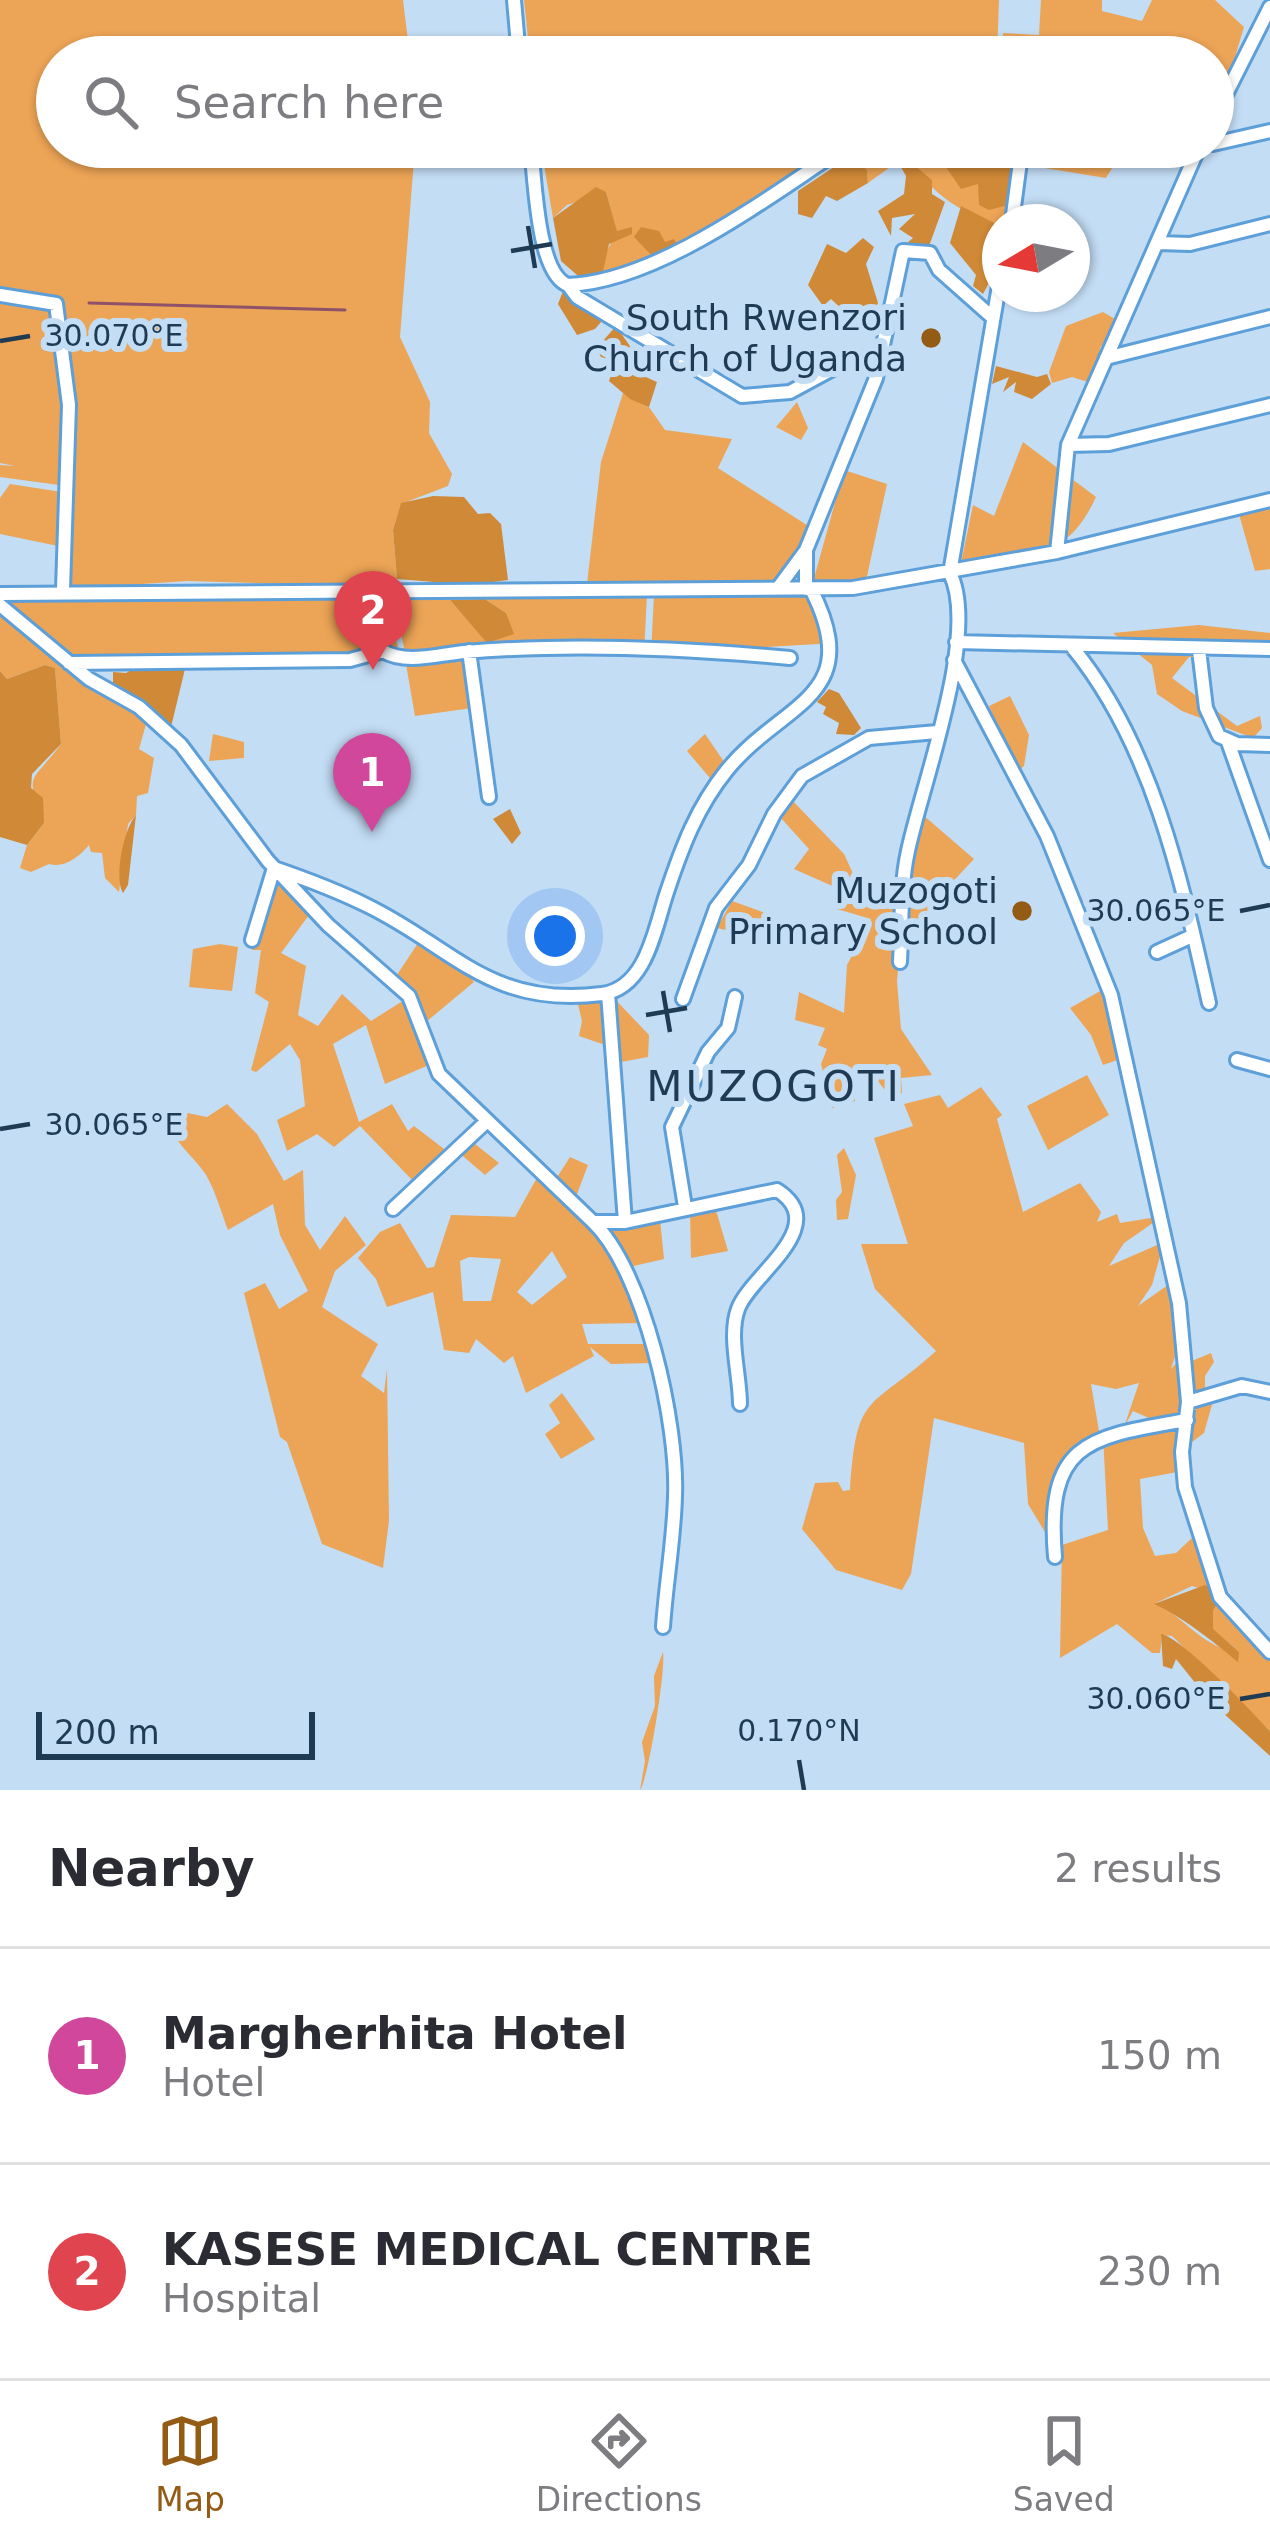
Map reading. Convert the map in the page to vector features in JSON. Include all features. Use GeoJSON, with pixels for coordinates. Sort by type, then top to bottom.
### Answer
{"type":"FeatureCollection","features":[{"type":"Feature","properties":{"kind":"street"},"geometry":{"type":"LineString","coordinates":[[514,0],[517,36]]}},
{"type":"Feature","properties":{"kind":"street"},"geometry":{"type":"LineString","coordinates":[[1234,78],[1270,7]]}},
{"type":"Feature","properties":{"kind":"street"},"geometry":{"type":"LineString","coordinates":[[1234,139],[1270,131]]}},
{"type":"Feature","properties":{"kind":"street"},"geometry":{"type":"LineString","coordinates":[[534,168],[545,256],[556,278],[578,297],[742,396],[790,392],[838,366],[879,353]]}},
{"type":"Feature","properties":{"kind":"street"},"geometry":{"type":"LineString","coordinates":[[568,285],[634,271],[752,207],[812,168]]}},
{"type":"Feature","properties":{"kind":"street"},"geometry":{"type":"LineString","coordinates":[[1014,204],[1019,168]]}},
{"type":"Feature","properties":{"kind":"street"},"geometry":{"type":"LineString","coordinates":[[1058,552],[1068,446],[1191,168]]}},
{"type":"Feature","properties":{"kind":"street"},"geometry":{"type":"LineString","coordinates":[[1158,243],[1190,244],[1270,224]]}},
{"type":"Feature","properties":{"kind":"street"},"geometry":{"type":"LineString","coordinates":[[778,588],[806,550],[876,378],[903,251],[930,253],[939,270],[992,316]]}},
{"type":"Feature","properties":{"kind":"street"},"geometry":{"type":"LineString","coordinates":[[0,295],[56,304],[69,405],[63,590]]}},
{"type":"Feature","properties":{"kind":"street"},"geometry":{"type":"LineString","coordinates":[[900,962],[908,850],[933,769],[954,660],[959,597],[950,572],[993,312]]}},
{"type":"Feature","properties":{"kind":"street"},"geometry":{"type":"LineString","coordinates":[[1106,358],[1270,317]]}},
{"type":"Feature","properties":{"kind":"street"},"geometry":{"type":"LineString","coordinates":[[1068,446],[1109,444],[1270,405]]}},
{"type":"Feature","properties":{"kind":"street"},"geometry":{"type":"LineString","coordinates":[[0,594],[887,585],[1058,552],[1270,500]]}},
{"type":"Feature","properties":{"kind":"street"},"geometry":{"type":"LineString","coordinates":[[274,868],[369,906],[481,977],[520,988],[608,993],[630,981],[644,961],[694,813],[730,766],[806,704],[822,682],[831,640],[808,589],[806,550]]}},
{"type":"Feature","properties":{"kind":"street"},"geometry":{"type":"LineString","coordinates":[[0,605],[68,663],[139,707],[181,745],[274,868],[328,925],[410,995],[439,1074],[593,1222],[614,1250],[642,1317],[671,1430],[676,1493],[663,1627]]}},
{"type":"Feature","properties":{"kind":"street"},"geometry":{"type":"LineString","coordinates":[[956,642],[1270,649]]}},
{"type":"Feature","properties":{"kind":"street"},"geometry":{"type":"LineString","coordinates":[[68,663],[350,660],[383,651],[397,659],[469,651],[667,647],[790,658]]}},
{"type":"Feature","properties":{"kind":"street"},"geometry":{"type":"LineString","coordinates":[[1073,648],[1104,690],[1149,790],[1172,851],[1209,1003]]}},
{"type":"Feature","properties":{"kind":"street"},"geometry":{"type":"LineString","coordinates":[[1198,650],[1206,708],[1213,727],[1228,742],[1270,860]]}},
{"type":"Feature","properties":{"kind":"street"},"geometry":{"type":"LineString","coordinates":[[469,651],[489,797]]}},
{"type":"Feature","properties":{"kind":"street"},"geometry":{"type":"LineString","coordinates":[[954,660],[1047,836],[1111,995],[1168,1243],[1188,1402],[1182,1451],[1185,1487],[1212,1579],[1229,1609],[1270,1652]]}},
{"type":"Feature","properties":{"kind":"street"},"geometry":{"type":"LineString","coordinates":[[683,999],[716,908],[749,865],[774,814],[802,776],[861,741],[937,732]]}},
{"type":"Feature","properties":{"kind":"street"},"geometry":{"type":"LineString","coordinates":[[1228,742],[1270,745]]}},
{"type":"Feature","properties":{"kind":"street"},"geometry":{"type":"LineString","coordinates":[[252,940],[274,868]]}},
{"type":"Feature","properties":{"kind":"street"},"geometry":{"type":"LineString","coordinates":[[1157,952],[1192,936]]}},
{"type":"Feature","properties":{"kind":"street"},"geometry":{"type":"LineString","coordinates":[[608,993],[620,1223],[614,1250]]}},
{"type":"Feature","properties":{"kind":"street"},"geometry":{"type":"LineString","coordinates":[[685,1207],[673,1126],[708,1052],[728,1028],[735,997]]}},
{"type":"Feature","properties":{"kind":"street"},"geometry":{"type":"LineString","coordinates":[[1237,1060],[1270,1069]]}},
{"type":"Feature","properties":{"kind":"street"},"geometry":{"type":"LineString","coordinates":[[393,1209],[486,1122]]}},
{"type":"Feature","properties":{"kind":"street"},"geometry":{"type":"LineString","coordinates":[[593,1222],[620,1223],[777,1190],[792,1206],[788,1245],[738,1309],[740,1404]]}},
{"type":"Feature","properties":{"kind":"street"},"geometry":{"type":"LineString","coordinates":[[1188,1402],[1242,1386],[1270,1392]]}},
{"type":"Feature","properties":{"kind":"street"},"geometry":{"type":"LineString","coordinates":[[1055,1556],[1055,1498],[1071,1458],[1107,1433],[1187,1420]]}},
{"type":"Feature","properties":{"kind":"shaded area"},"geometry":{"type":"Polygon","coordinates":[[[0,0],[403,0],[407,36],[36,36],[36,168],[413,168],[400,337],[430,402],[429,433],[452,474],[448,486],[401,504],[393,530],[397,579],[387,575],[353,586],[187,581],[69,589],[73,468],[58,299],[0,288],[0,0]]]}},
{"type":"Feature","properties":{"kind":"shaded area"},"geometry":{"type":"Polygon","coordinates":[[[524,0],[999,0],[998,36],[528,36],[524,0]]]}},
{"type":"Feature","properties":{"kind":"shaded area"},"geometry":{"type":"Polygon","coordinates":[[[1041,0],[1102,0],[1102,11],[1142,21],[1152,0],[1215,0],[1244,27],[1234,61],[1234,36],[1003,36],[1003,33],[1039,35],[1041,0]]]}},
{"type":"Feature","properties":{"kind":"shaded area"},"geometry":{"type":"Polygon","coordinates":[[[545,168],[808,168],[668,253],[602,276],[602,260],[617,232],[606,192],[567,205],[553,218],[545,168]]]}},
{"type":"Feature","properties":{"kind":"shaded area"},"geometry":{"type":"Polygon","coordinates":[[[832,168],[867,170],[868,183],[837,201],[826,196],[812,218],[798,214],[798,191],[832,168]]]}},
{"type":"Feature","properties":{"kind":"shaded area"},"geometry":{"type":"Polygon","coordinates":[[[864,168],[889,168],[868,183],[864,168]]]}},
{"type":"Feature","properties":{"kind":"shaded area"},"geometry":{"type":"Polygon","coordinates":[[[902,168],[918,168],[932,180],[932,194],[945,202],[928,249],[902,247],[913,238],[899,229],[915,214],[892,218],[891,236],[878,211],[904,194],[906,176],[902,168]]]}},
{"type":"Feature","properties":{"kind":"shaded area"},"geometry":{"type":"Polygon","coordinates":[[[914,168],[947,168],[961,188],[979,183],[1012,204],[982,204],[982,218],[955,205],[914,168]]]}},
{"type":"Feature","properties":{"kind":"shaded area"},"geometry":{"type":"Polygon","coordinates":[[[947,168],[1017,168],[1012,204],[979,205],[978,184],[961,189],[947,168]]]}},
{"type":"Feature","properties":{"kind":"shaded area"},"geometry":{"type":"Polygon","coordinates":[[[1045,168],[1112,168],[1106,178],[1045,168]]]}},
{"type":"Feature","properties":{"kind":"shaded area"},"geometry":{"type":"Polygon","coordinates":[[[596,187],[606,192],[617,231],[632,227],[632,234],[609,244],[602,276],[577,275],[561,261],[553,218],[596,187]]]}},
{"type":"Feature","properties":{"kind":"shaded area"},"geometry":{"type":"Polygon","coordinates":[[[961,206],[982,217],[982,293],[973,286],[976,275],[950,243],[961,206]]]}},
{"type":"Feature","properties":{"kind":"shaded area"},"geometry":{"type":"Polygon","coordinates":[[[641,227],[659,231],[665,242],[674,239],[679,247],[654,258],[634,237],[641,227]]]}},
{"type":"Feature","properties":{"kind":"shaded area"},"geometry":{"type":"Polygon","coordinates":[[[863,238],[874,247],[866,264],[878,303],[873,312],[862,306],[847,314],[831,299],[823,306],[808,285],[827,244],[846,253],[863,238]]]}},
{"type":"Feature","properties":{"kind":"shaded area"},"geometry":{"type":"Polygon","coordinates":[[[565,286],[608,314],[595,329],[577,335],[558,304],[565,286]]]}},
{"type":"Feature","properties":{"kind":"shaded area"},"geometry":{"type":"Polygon","coordinates":[[[0,301],[50,309],[65,450],[59,485],[0,477],[0,465],[15,466],[0,463],[0,301]]]}},
{"type":"Feature","properties":{"kind":"shaded area"},"geometry":{"type":"Polygon","coordinates":[[[1103,312],[1120,322],[1100,348],[1103,360],[1088,382],[1072,377],[1052,383],[1049,372],[1066,326],[1103,312]]]}},
{"type":"Feature","properties":{"kind":"shaded area"},"geometry":{"type":"Polygon","coordinates":[[[616,326],[634,352],[639,374],[657,382],[649,407],[630,399],[609,381],[616,361],[601,357],[593,342],[602,342],[616,326]]]}},
{"type":"Feature","properties":{"kind":"shaded area"},"geometry":{"type":"Polygon","coordinates":[[[996,366],[1037,377],[1047,374],[1051,384],[1032,399],[1014,392],[1016,382],[1003,392],[1009,377],[992,384],[996,366]]]}},
{"type":"Feature","properties":{"kind":"shaded area"},"geometry":{"type":"Polygon","coordinates":[[[623,393],[649,407],[665,430],[732,439],[718,468],[816,531],[771,587],[587,584],[601,462],[623,393]]]}},
{"type":"Feature","properties":{"kind":"shaded area"},"geometry":{"type":"Polygon","coordinates":[[[797,402],[808,428],[801,440],[776,427],[797,402]]]}},
{"type":"Feature","properties":{"kind":"shaded area"},"geometry":{"type":"Polygon","coordinates":[[[1023,442],[1096,497],[1084,519],[1057,545],[1025,555],[961,563],[973,505],[994,516],[1023,442]]]}},
{"type":"Feature","properties":{"kind":"shaded area"},"geometry":{"type":"Polygon","coordinates":[[[844,470],[887,484],[866,581],[813,582],[844,470]]]}},
{"type":"Feature","properties":{"kind":"shaded area"},"geometry":{"type":"Polygon","coordinates":[[[10,484],[62,492],[63,547],[0,534],[0,498],[10,484]]]}},
{"type":"Feature","properties":{"kind":"shaded area"},"geometry":{"type":"Polygon","coordinates":[[[433,496],[464,497],[478,514],[490,513],[501,524],[508,580],[471,585],[397,579],[393,530],[401,503],[433,496]]]}},
{"type":"Feature","properties":{"kind":"shaded area"},"geometry":{"type":"Polygon","coordinates":[[[1270,507],[1270,569],[1255,571],[1239,514],[1270,507]]]}},
{"type":"Feature","properties":{"kind":"shaded area"},"geometry":{"type":"Polygon","coordinates":[[[811,592],[833,625],[835,643],[651,654],[654,595],[811,592]]]}},
{"type":"Feature","properties":{"kind":"shaded area"},"geometry":{"type":"Polygon","coordinates":[[[386,594],[450,600],[488,643],[506,613],[485,599],[647,594],[644,654],[468,658],[472,708],[415,716],[406,664],[394,665],[404,648],[399,624],[379,599],[386,594]]]}},
{"type":"Feature","properties":{"kind":"shaded area"},"geometry":{"type":"Polygon","coordinates":[[[366,595],[387,620],[398,646],[392,656],[69,661],[53,640],[0,600],[366,595]]]}},
{"type":"Feature","properties":{"kind":"shaded area"},"geometry":{"type":"Polygon","coordinates":[[[485,599],[506,613],[514,634],[487,643],[450,600],[485,599]]]}},
{"type":"Feature","properties":{"kind":"shaded area"},"geometry":{"type":"Polygon","coordinates":[[[0,610],[148,717],[139,749],[154,758],[148,793],[137,796],[136,815],[128,824],[119,892],[105,878],[102,853],[91,852],[89,845],[66,863],[31,872],[20,868],[27,845],[44,823],[34,779],[61,744],[55,668],[45,665],[7,679],[0,671],[0,610]]]}},
{"type":"Feature","properties":{"kind":"shaded area"},"geometry":{"type":"Polygon","coordinates":[[[1199,625],[1270,633],[1270,652],[1189,657],[1172,678],[1237,726],[1260,716],[1262,728],[1253,738],[1182,711],[1157,694],[1152,665],[1113,633],[1199,625]]]}},
{"type":"Feature","properties":{"kind":"shaded area"},"geometry":{"type":"Polygon","coordinates":[[[45,665],[55,668],[61,744],[32,774],[31,788],[43,798],[44,823],[27,845],[0,837],[0,671],[7,679],[45,665]]]}},
{"type":"Feature","properties":{"kind":"shaded area"},"geometry":{"type":"Polygon","coordinates":[[[140,665],[185,669],[171,727],[113,684],[113,672],[126,673],[140,665]]]}},
{"type":"Feature","properties":{"kind":"shaded area"},"geometry":{"type":"Polygon","coordinates":[[[829,689],[839,693],[861,728],[854,735],[836,734],[839,723],[823,714],[826,707],[817,702],[829,689]]]}},
{"type":"Feature","properties":{"kind":"shaded area"},"geometry":{"type":"Polygon","coordinates":[[[1010,696],[1029,735],[1024,766],[1017,772],[989,706],[1010,696]]]}},
{"type":"Feature","properties":{"kind":"shaded area"},"geometry":{"type":"Polygon","coordinates":[[[213,734],[244,742],[244,758],[209,761],[213,734]]]}},
{"type":"Feature","properties":{"kind":"shaded area"},"geometry":{"type":"Polygon","coordinates":[[[705,734],[729,769],[715,784],[687,751],[705,734]]]}},
{"type":"Feature","properties":{"kind":"shaded area"},"geometry":{"type":"Polygon","coordinates":[[[788,796],[844,854],[862,893],[905,897],[897,981],[901,1029],[932,1075],[901,1078],[902,1093],[889,1095],[865,1065],[852,1070],[855,1101],[832,1108],[821,1064],[827,1049],[818,1045],[825,1028],[795,1020],[799,992],[844,1013],[847,965],[871,919],[837,909],[837,888],[794,869],[809,849],[780,817],[788,796]]]}},
{"type":"Feature","properties":{"kind":"shaded area"},"geometry":{"type":"Polygon","coordinates":[[[510,809],[521,833],[512,844],[493,819],[510,809]]]}},
{"type":"Feature","properties":{"kind":"shaded area"},"geometry":{"type":"Polygon","coordinates":[[[136,815],[128,885],[123,893],[121,854],[136,815]]]}},
{"type":"Feature","properties":{"kind":"shaded area"},"geometry":{"type":"Polygon","coordinates":[[[923,815],[974,859],[932,904],[923,930],[909,921],[909,875],[923,815]]]}},
{"type":"Feature","properties":{"kind":"shaded area"},"geometry":{"type":"Polygon","coordinates":[[[276,872],[312,911],[281,953],[306,966],[298,1015],[318,1026],[342,994],[371,1021],[409,997],[431,1064],[385,1084],[366,1025],[333,1044],[359,1122],[392,1104],[408,1131],[414,1126],[448,1152],[416,1184],[360,1126],[334,1147],[317,1134],[287,1151],[277,1120],[305,1106],[300,1060],[290,1044],[256,1072],[251,1070],[269,1002],[255,993],[261,950],[252,950],[276,872]]]}},
{"type":"Feature","properties":{"kind":"shaded area"},"geometry":{"type":"Polygon","coordinates":[[[732,901],[771,915],[759,938],[717,928],[732,901]]]}},
{"type":"Feature","properties":{"kind":"shaded area"},"geometry":{"type":"Polygon","coordinates":[[[420,940],[448,949],[474,982],[426,1022],[411,986],[395,978],[420,940]]]}},
{"type":"Feature","properties":{"kind":"shaded area"},"geometry":{"type":"Polygon","coordinates":[[[220,944],[238,947],[232,991],[189,987],[193,949],[220,944]]]}},
{"type":"Feature","properties":{"kind":"shaded area"},"geometry":{"type":"Polygon","coordinates":[[[1102,990],[1115,1012],[1123,1058],[1103,1065],[1091,1035],[1070,1008],[1102,990]]]}},
{"type":"Feature","properties":{"kind":"shaded area"},"geometry":{"type":"Polygon","coordinates":[[[611,995],[649,1035],[648,1057],[621,1062],[611,995]]]}},
{"type":"Feature","properties":{"kind":"shaded area"},"geometry":{"type":"Polygon","coordinates":[[[576,996],[606,996],[614,1048],[579,1036],[582,1021],[576,996]]]}},
{"type":"Feature","properties":{"kind":"shaded area"},"geometry":{"type":"Polygon","coordinates":[[[1087,1075],[1109,1115],[1048,1150],[1027,1106],[1087,1075]]]}},
{"type":"Feature","properties":{"kind":"shaded area"},"geometry":{"type":"Polygon","coordinates":[[[981,1087],[1002,1115],[997,1119],[1023,1212],[1080,1183],[1101,1212],[1097,1222],[1117,1214],[1120,1223],[1163,1216],[1124,1243],[1109,1266],[1164,1242],[1152,1285],[1138,1306],[1168,1285],[1168,1239],[1184,1329],[1171,1369],[1187,1351],[1181,1457],[1177,1472],[1140,1479],[1143,1528],[1155,1556],[1176,1553],[1192,1538],[1218,1594],[1192,1586],[1156,1603],[1215,1645],[1239,1652],[1213,1630],[1213,1611],[1220,1600],[1270,1658],[1270,1731],[1172,1636],[1162,1635],[1160,1653],[1152,1653],[1117,1624],[1060,1658],[1062,1545],[1108,1530],[1103,1436],[1107,1435],[1106,1449],[1113,1434],[1158,1422],[1133,1411],[1124,1427],[1139,1383],[1116,1389],[1091,1384],[1100,1437],[1077,1444],[1065,1472],[1054,1547],[1028,1504],[1024,1443],[934,1418],[911,1574],[902,1590],[836,1570],[802,1529],[815,1483],[838,1482],[843,1491],[850,1490],[857,1435],[870,1406],[936,1351],[875,1289],[861,1244],[908,1244],[874,1138],[913,1126],[904,1104],[940,1095],[948,1108],[981,1087]]]}},
{"type":"Feature","properties":{"kind":"shaded area"},"geometry":{"type":"Polygon","coordinates":[[[227,1104],[257,1134],[284,1181],[303,1170],[305,1225],[320,1250],[345,1216],[366,1245],[335,1271],[322,1307],[378,1344],[361,1376],[384,1393],[387,1369],[389,1521],[383,1568],[322,1544],[287,1442],[280,1437],[244,1293],[265,1283],[279,1309],[308,1291],[280,1235],[273,1204],[228,1230],[206,1175],[171,1129],[168,1109],[207,1117],[227,1104]]]}},
{"type":"Feature","properties":{"kind":"shaded area"},"geometry":{"type":"Polygon","coordinates":[[[470,1140],[499,1163],[485,1175],[457,1151],[470,1140]]]}},
{"type":"Feature","properties":{"kind":"shaded area"},"geometry":{"type":"Polygon","coordinates":[[[844,1148],[856,1175],[848,1219],[837,1220],[836,1200],[842,1192],[837,1155],[844,1148]]]}},
{"type":"Feature","properties":{"kind":"shaded area"},"geometry":{"type":"Polygon","coordinates":[[[570,1157],[588,1165],[574,1202],[554,1182],[570,1157]]]}},
{"type":"Feature","properties":{"kind":"shaded area"},"geometry":{"type":"Polygon","coordinates":[[[538,1176],[604,1235],[642,1323],[582,1324],[588,1344],[647,1344],[652,1363],[611,1364],[590,1347],[594,1356],[526,1393],[513,1356],[504,1363],[476,1339],[469,1353],[444,1350],[433,1292],[387,1307],[376,1279],[358,1258],[380,1232],[400,1223],[427,1268],[434,1267],[451,1215],[515,1217],[538,1176]],[[552,1251],[517,1292],[532,1305],[567,1277],[552,1251]],[[501,1259],[460,1261],[463,1301],[491,1301],[501,1259]]]}},
{"type":"Feature","properties":{"kind":"shaded area"},"geometry":{"type":"Polygon","coordinates":[[[715,1207],[728,1251],[691,1258],[690,1211],[715,1207]]]}},
{"type":"Feature","properties":{"kind":"shaded area"},"geometry":{"type":"Polygon","coordinates":[[[660,1219],[664,1259],[625,1268],[598,1225],[660,1219]]]}},
{"type":"Feature","properties":{"kind":"shaded area"},"geometry":{"type":"Polygon","coordinates":[[[1211,1353],[1214,1362],[1205,1376],[1205,1392],[1213,1401],[1204,1433],[1188,1445],[1196,1412],[1192,1361],[1211,1353]]]}},
{"type":"Feature","properties":{"kind":"shaded area"},"geometry":{"type":"Polygon","coordinates":[[[562,1393],[595,1439],[561,1459],[545,1434],[560,1423],[549,1405],[562,1393]]]}},
{"type":"Feature","properties":{"kind":"shaded area"},"geometry":{"type":"Polygon","coordinates":[[[1205,1585],[1222,1596],[1213,1611],[1213,1629],[1239,1652],[1238,1662],[1154,1604],[1205,1585]]]}},
{"type":"Feature","properties":{"kind":"shaded area"},"geometry":{"type":"Polygon","coordinates":[[[1161,1634],[1200,1661],[1270,1731],[1270,1756],[1209,1700],[1176,1659],[1172,1669],[1163,1666],[1161,1634]]]}},
{"type":"Feature","properties":{"kind":"shaded area"},"geometry":{"type":"Polygon","coordinates":[[[663,1652],[656,1724],[640,1790],[645,1761],[642,1742],[655,1706],[654,1676],[663,1652]]]}},
{"type":"Feature","properties":{"kind":"waterway"},"geometry":{"type":"LineString","coordinates":[[89,303],[345,310]]}},
{"type":"Feature","properties":{"kind":"place","name":"South Rwenzori Church of Uganda"},"geometry":{"type":"Point","coordinates":[931,338]}},
{"type":"Feature","properties":{"kind":"place","name":"KASESE MEDICAL CENTRE"},"geometry":{"type":"Point","coordinates":[373,670]}},
{"type":"Feature","properties":{"kind":"place","name":"Margherhita Hotel"},"geometry":{"type":"Point","coordinates":[372,832]}},
{"type":"Feature","properties":{"kind":"place","name":"Muzogoti Primary School"},"geometry":{"type":"Point","coordinates":[1022,911]}},
{"type":"Feature","properties":{"kind":"district","name":"MUZOGOTI"},"geometry":{"type":"Point","coordinates":[774,1086]}}]}
